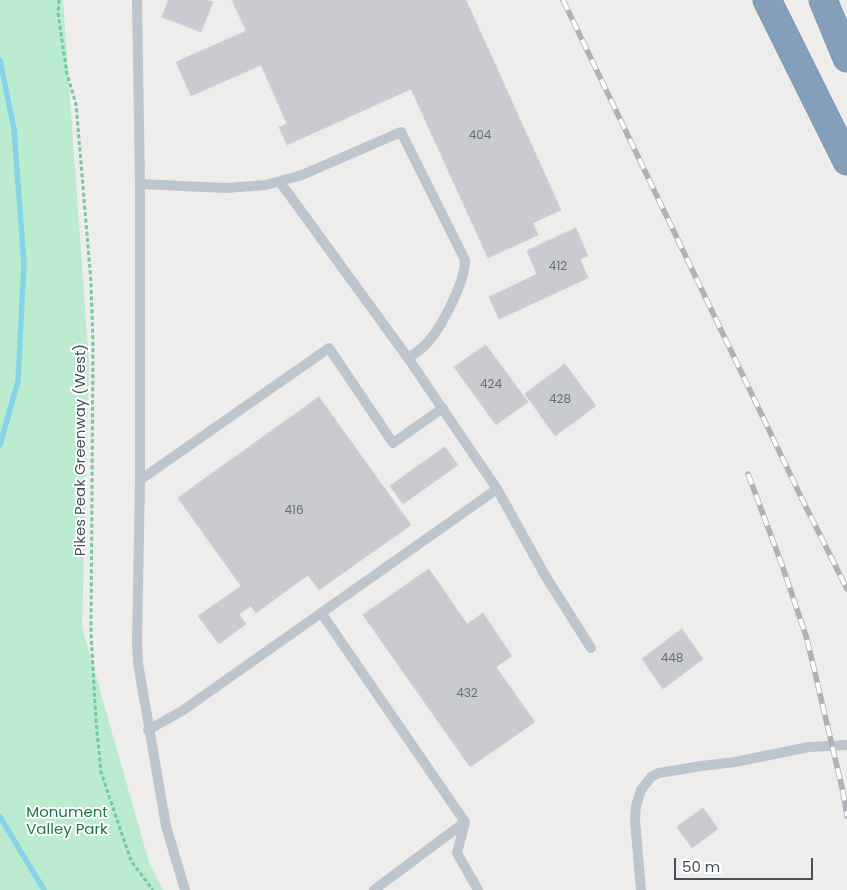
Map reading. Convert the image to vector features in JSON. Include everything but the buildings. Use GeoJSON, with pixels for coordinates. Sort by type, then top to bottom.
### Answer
{"type":"FeatureCollection","features":[{"type":"Feature","properties":{"kind":"highway"},"geometry":{"type":"LineString","coordinates":[[767,0],[847,161]]}},
{"type":"Feature","properties":{"kind":"highway"},"geometry":{"type":"LineString","coordinates":[[822,0],[847,58]]}},
{"type":"Feature","properties":{"kind":"lane"},"geometry":{"type":"LineString","coordinates":[[137,0],[140,184],[138,663],[166,826],[185,890]]}},
{"type":"Feature","properties":{"kind":"lane"},"geometry":{"type":"LineString","coordinates":[[140,184],[226,188],[249,187],[280,182],[302,175],[401,132],[465,260],[465,268],[458,289],[436,332],[428,342],[408,358]]}},
{"type":"Feature","properties":{"kind":"lane"},"geometry":{"type":"LineString","coordinates":[[280,182],[443,408],[497,489],[546,577],[591,648]]}},
{"type":"Feature","properties":{"kind":"lane"},"geometry":{"type":"LineString","coordinates":[[140,480],[329,348],[394,443],[443,408]]}},
{"type":"Feature","properties":{"kind":"lane"},"geometry":{"type":"LineString","coordinates":[[148,730],[182,711],[497,489]]}},
{"type":"Feature","properties":{"kind":"lane"},"geometry":{"type":"LineString","coordinates":[[322,614],[465,822],[457,853],[478,890]]}},
{"type":"Feature","properties":{"kind":"lane"},"geometry":{"type":"LineString","coordinates":[[641,890],[635,820],[636,806],[641,790],[651,777],[658,774],[734,762],[809,747],[847,745]]}},
{"type":"Feature","properties":{"kind":"lane"},"geometry":{"type":"LineString","coordinates":[[374,890],[465,822]]}},
{"type":"Feature","properties":{"kind":"path","name":"Pikes Peak Greenway (West)"},"geometry":{"type":"LineString","coordinates":[[59,0],[58,13],[67,74],[76,104],[91,282],[93,344],[91,633],[101,772],[131,861],[153,890]]}},
{"type":"Feature","properties":{"kind":"green space","name":"Monument Valley Park"},"geometry":{"type":"Polygon","coordinates":[[[0,0],[63,0],[89,363],[82,627],[149,862],[163,890],[0,890],[0,0]]]}},
{"type":"Feature","properties":{"kind":"waterway"},"geometry":{"type":"LineString","coordinates":[[0,60],[14,129],[24,264],[18,381],[0,445]]}},
{"type":"Feature","properties":{"kind":"waterway"},"geometry":{"type":"LineString","coordinates":[[0,817],[44,890]]}},
{"type":"Feature","properties":{"kind":"railway"},"geometry":{"type":"LineString","coordinates":[[563,0],[847,589]]}},
{"type":"Feature","properties":{"kind":"railway"},"geometry":{"type":"LineString","coordinates":[[748,474],[807,639],[847,816]]}}]}
